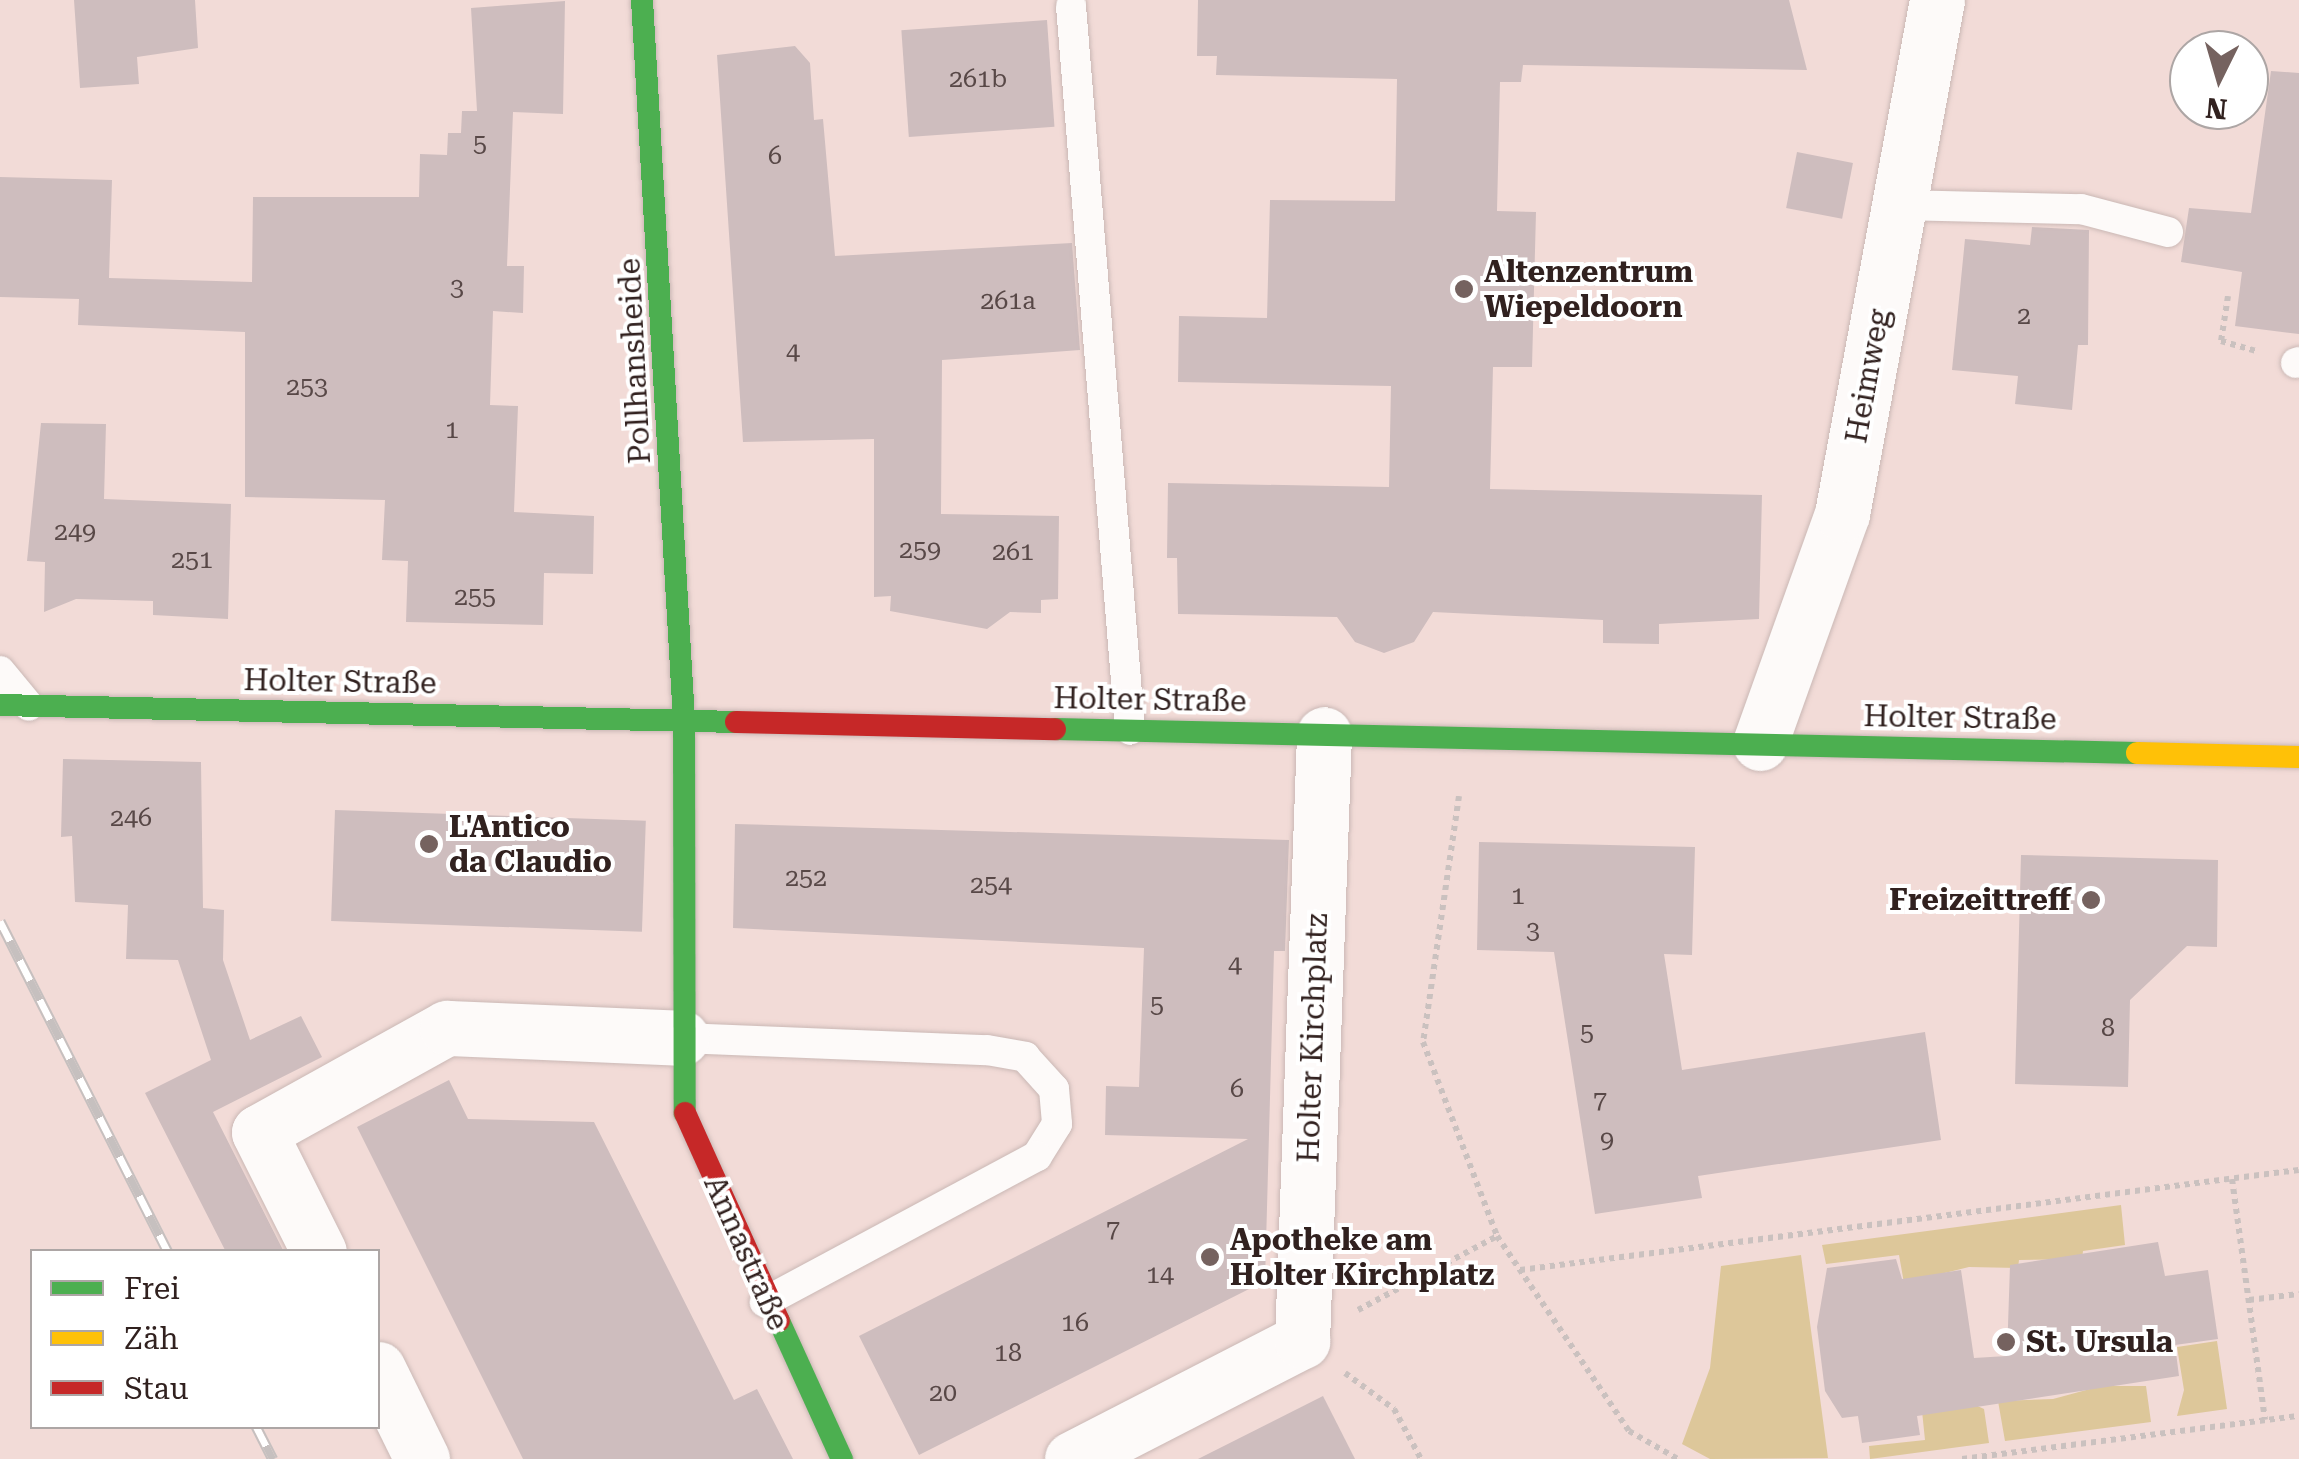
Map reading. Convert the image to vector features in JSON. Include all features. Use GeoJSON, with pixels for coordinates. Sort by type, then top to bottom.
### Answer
{"type":"FeatureCollection","features":[{"type":"Feature","properties":{"kind":"street","name":"Pollhansheide"},"geometry":{"type":"LineString","coordinates":[[642,0],[684,719]]}},
{"type":"Feature","properties":{"kind":"street","name":"Heimweg"},"geometry":{"type":"LineString","coordinates":[[1760,742],[1842,514],[1937,0]]}},
{"type":"Feature","properties":{"kind":"street","name":"Holter Straße"},"geometry":{"type":"LineString","coordinates":[[14,705],[2299,757]]}},
{"type":"Feature","properties":{"kind":"street","name":"Annastraße"},"geometry":{"type":"LineString","coordinates":[[684,719],[682,1106],[766,1302],[842,1459]]}},
{"type":"Feature","properties":{"kind":"street","name":"Holter Kirchplatz"},"geometry":{"type":"LineString","coordinates":[[1302,1341],[1324,734]]}},
{"type":"Feature","properties":{"kind":"street"},"geometry":{"type":"LineString","coordinates":[[318,1249],[259,1132],[447,1028],[682,1038]]}},
{"type":"Feature","properties":{"kind":"street"},"geometry":{"type":"LineString","coordinates":[[1072,1459],[1302,1341]]}},
{"type":"Feature","properties":{"kind":"street"},"geometry":{"type":"LineString","coordinates":[[380,1373],[422,1459]]}},
{"type":"Feature","properties":{"kind":"lane"},"geometry":{"type":"LineString","coordinates":[[1070,6],[1130,730]]}},
{"type":"Feature","properties":{"kind":"lane"},"geometry":{"type":"LineString","coordinates":[[1899,205],[2081,209],[2168,232]]}},
{"type":"Feature","properties":{"kind":"lane"},"geometry":{"type":"LineString","coordinates":[[0,670],[14,705]]}},
{"type":"Feature","properties":{"kind":"lane"},"geometry":{"type":"LineString","coordinates":[[682,1038],[987,1050],[1025,1057],[1054,1089],[1058,1124],[1037,1156],[766,1302]]}},
{"type":"Feature","properties":{"kind":"path"},"geometry":{"type":"LineString","coordinates":[[2228,296],[2222,341],[2298,362]]}},
{"type":"Feature","properties":{"kind":"path"},"geometry":{"type":"LineString","coordinates":[[1460,792],[1423,1042],[1497,1236],[1629,1431],[1678,1459]]}},
{"type":"Feature","properties":{"kind":"path"},"geometry":{"type":"LineString","coordinates":[[1520,1270],[2299,1170]]}},
{"type":"Feature","properties":{"kind":"path"},"geometry":{"type":"LineString","coordinates":[[2232,1178],[2265,1420]]}},
{"type":"Feature","properties":{"kind":"path"},"geometry":{"type":"LineString","coordinates":[[1422,1459],[1394,1409],[1302,1341],[1497,1236]]}},
{"type":"Feature","properties":{"kind":"path"},"geometry":{"type":"LineString","coordinates":[[2249,1300],[2299,1294]]}},
{"type":"Feature","properties":{"kind":"path"},"geometry":{"type":"LineString","coordinates":[[1962,1459],[2299,1416]]}},
{"type":"Feature","properties":{"kind":"shaded area"},"geometry":{"type":"Polygon","coordinates":[[[2121,1205],[2125,1245],[2083,1251],[2082,1259],[2019,1260],[2018,1268],[1969,1267],[1904,1283],[1899,1255],[1826,1264],[1822,1245],[2121,1205]]]}},
{"type":"Feature","properties":{"kind":"shaded area"},"geometry":{"type":"Polygon","coordinates":[[[1801,1255],[1828,1458],[1710,1459],[1682,1444],[1710,1368],[1721,1266],[1801,1255]]]}},
{"type":"Feature","properties":{"kind":"shaded area"},"geometry":{"type":"Polygon","coordinates":[[[2217,1341],[2227,1409],[2177,1416],[2184,1390],[2177,1347],[2217,1341]]]}},
{"type":"Feature","properties":{"kind":"shaded area"},"geometry":{"type":"Polygon","coordinates":[[[2101,1386],[2146,1386],[2151,1422],[2005,1441],[1998,1401],[2053,1399],[2101,1386]]]}},
{"type":"Feature","properties":{"kind":"shaded area"},"geometry":{"type":"Polygon","coordinates":[[[1971,1403],[1984,1409],[1989,1443],[1870,1459],[1869,1446],[1925,1440],[1922,1411],[1971,1403]]]}},
{"type":"Feature","properties":{"kind":"building"},"geometry":{"type":"Polygon","coordinates":[[[74,0],[195,0],[198,48],[137,57],[139,84],[80,88],[74,0]]]}},
{"type":"Feature","properties":{"kind":"building","name":"Altenzentrum Wiepeldoorn"},"geometry":{"type":"Polygon","coordinates":[[[1198,0],[1789,0],[1807,70],[1523,65],[1521,82],[1500,82],[1497,211],[1536,212],[1532,367],[1493,367],[1490,489],[1762,495],[1759,619],[1659,624],[1659,644],[1603,643],[1603,620],[1433,612],[1414,642],[1384,653],[1355,642],[1337,617],[1178,614],[1177,558],[1167,558],[1168,483],[1389,487],[1391,386],[1178,382],[1179,316],[1267,318],[1270,200],[1395,201],[1397,79],[1216,75],[1217,56],[1197,56],[1198,0]]]}},
{"type":"Feature","properties":{"kind":"building"},"geometry":{"type":"Polygon","coordinates":[[[565,1],[563,114],[513,112],[507,266],[524,266],[523,313],[493,311],[490,405],[518,406],[514,512],[594,516],[593,574],[544,573],[543,625],[406,622],[408,561],[382,560],[385,500],[245,497],[245,332],[78,325],[79,299],[0,297],[0,177],[112,180],[109,278],[252,282],[253,197],[419,197],[420,154],[447,155],[448,133],[461,133],[462,111],[477,111],[471,8],[565,1]]]}},
{"type":"Feature","properties":{"kind":"building"},"geometry":{"type":"Polygon","coordinates":[[[1047,20],[1054,127],[909,137],[901,30],[1047,20]]]}},
{"type":"Feature","properties":{"kind":"building"},"geometry":{"type":"Polygon","coordinates":[[[795,46],[810,63],[814,120],[823,119],[835,256],[1072,243],[1080,350],[942,360],[941,514],[1059,516],[1058,599],[1041,600],[1041,613],[1010,612],[987,629],[890,611],[891,596],[874,597],[874,439],[743,442],[717,55],[795,46]]]}},
{"type":"Feature","properties":{"kind":"building"},"geometry":{"type":"Polygon","coordinates":[[[2271,71],[2299,73],[2299,334],[2235,326],[2242,272],[2181,262],[2189,208],[2251,213],[2263,130],[2269,130],[2271,71]]]}},
{"type":"Feature","properties":{"kind":"building"},"geometry":{"type":"Polygon","coordinates":[[[1797,152],[1853,163],[1842,219],[1786,208],[1797,152]]]}},
{"type":"Feature","properties":{"kind":"building"},"geometry":{"type":"Polygon","coordinates":[[[2032,227],[2089,230],[2088,345],[2078,345],[2072,410],[2015,404],[2018,376],[1952,370],[1965,239],[2030,245],[2032,227]]]}},
{"type":"Feature","properties":{"kind":"building"},"geometry":{"type":"Polygon","coordinates":[[[41,423],[106,424],[104,499],[231,504],[228,619],[153,615],[153,601],[76,599],[44,612],[45,562],[27,561],[41,423]]]}},
{"type":"Feature","properties":{"kind":"building"},"geometry":{"type":"Polygon","coordinates":[[[63,759],[201,762],[203,908],[224,910],[223,960],[250,1040],[301,1016],[322,1057],[213,1112],[282,1249],[224,1249],[145,1093],[211,1060],[178,960],[126,959],[128,905],[75,902],[72,836],[61,837],[63,759]]]}},
{"type":"Feature","properties":{"kind":"building"},"geometry":{"type":"Polygon","coordinates":[[[335,810],[646,821],[642,932],[331,921],[335,810]]]}},
{"type":"Feature","properties":{"kind":"building"},"geometry":{"type":"Polygon","coordinates":[[[735,824],[1289,840],[1285,951],[1274,951],[1265,1281],[919,1455],[859,1336],[1248,1139],[1105,1135],[1106,1086],[1139,1087],[1144,948],[733,928],[735,824]]]}},
{"type":"Feature","properties":{"kind":"building"},"geometry":{"type":"Polygon","coordinates":[[[1479,842],[1695,847],[1692,955],[1664,954],[1682,1070],[1925,1032],[1941,1140],[1698,1176],[1702,1198],[1595,1214],[1554,952],[1477,950],[1479,842]]]}},
{"type":"Feature","properties":{"kind":"building"},"geometry":{"type":"Polygon","coordinates":[[[2021,855],[2218,860],[2217,947],[2187,946],[2130,1000],[2128,1087],[2015,1084],[2021,855]]]}},
{"type":"Feature","properties":{"kind":"building"},"geometry":{"type":"Polygon","coordinates":[[[449,1080],[468,1119],[594,1122],[734,1400],[757,1389],[793,1459],[523,1459],[357,1127],[449,1080]]]}},
{"type":"Feature","properties":{"kind":"building","name":"St. Ursula"},"geometry":{"type":"Polygon","coordinates":[[[2158,1242],[2165,1276],[2208,1270],[2218,1339],[2175,1345],[2179,1376],[1917,1416],[1920,1435],[1862,1443],[1858,1416],[1842,1418],[1825,1391],[1817,1327],[1827,1268],[1896,1259],[1902,1279],[1961,1270],[1974,1358],[2007,1356],[2010,1265],[2158,1242]]]}},
{"type":"Feature","properties":{"kind":"building"},"geometry":{"type":"Polygon","coordinates":[[[1323,1396],[1355,1459],[1198,1459],[1323,1396]]]}},
{"type":"Feature","properties":{"kind":"railway"},"geometry":{"type":"LineString","coordinates":[[0,921],[166,1249]]}},
{"type":"Feature","properties":{"kind":"railway"},"geometry":{"type":"LineString","coordinates":[[258,1429],[273,1459]]}},
{"type":"Feature","properties":{"kind":"traffic: fast"},"geometry":{"type":"LineString","coordinates":[[642,0],[684,719],[685,1113]]}},
{"type":"Feature","properties":{"kind":"traffic: fast"},"geometry":{"type":"LineString","coordinates":[[0,705],[736,722]]}},
{"type":"Feature","properties":{"kind":"traffic: fast"},"geometry":{"type":"LineString","coordinates":[[1055,729],[2137,753]]}},
{"type":"Feature","properties":{"kind":"traffic: fast"},"geometry":{"type":"LineString","coordinates":[[779,1321],[842,1459]]}},
{"type":"Feature","properties":{"kind":"traffic: slow"},"geometry":{"type":"LineString","coordinates":[[2137,753],[2299,757]]}},
{"type":"Feature","properties":{"kind":"traffic: jam"},"geometry":{"type":"LineString","coordinates":[[736,722],[1055,729]]}},
{"type":"Feature","properties":{"kind":"traffic: jam"},"geometry":{"type":"LineString","coordinates":[[685,1113],[779,1321]]}},
{"type":"Feature","properties":{"kind":"place","name":"Altenzentrum Wiepeldoorn"},"geometry":{"type":"Point","coordinates":[1464,289]}},
{"type":"Feature","properties":{"kind":"place","name":"L'Antico da Claudio"},"geometry":{"type":"Point","coordinates":[429,844]}},
{"type":"Feature","properties":{"kind":"place","name":"Freizeittreff"},"geometry":{"type":"Point","coordinates":[2091,900]}},
{"type":"Feature","properties":{"kind":"place","name":"Apotheke am Holter Kirchplatz"},"geometry":{"type":"Point","coordinates":[1210,1257]}},
{"type":"Feature","properties":{"kind":"place","name":"St. Ursula"},"geometry":{"type":"Point","coordinates":[2006,1342]}}]}
